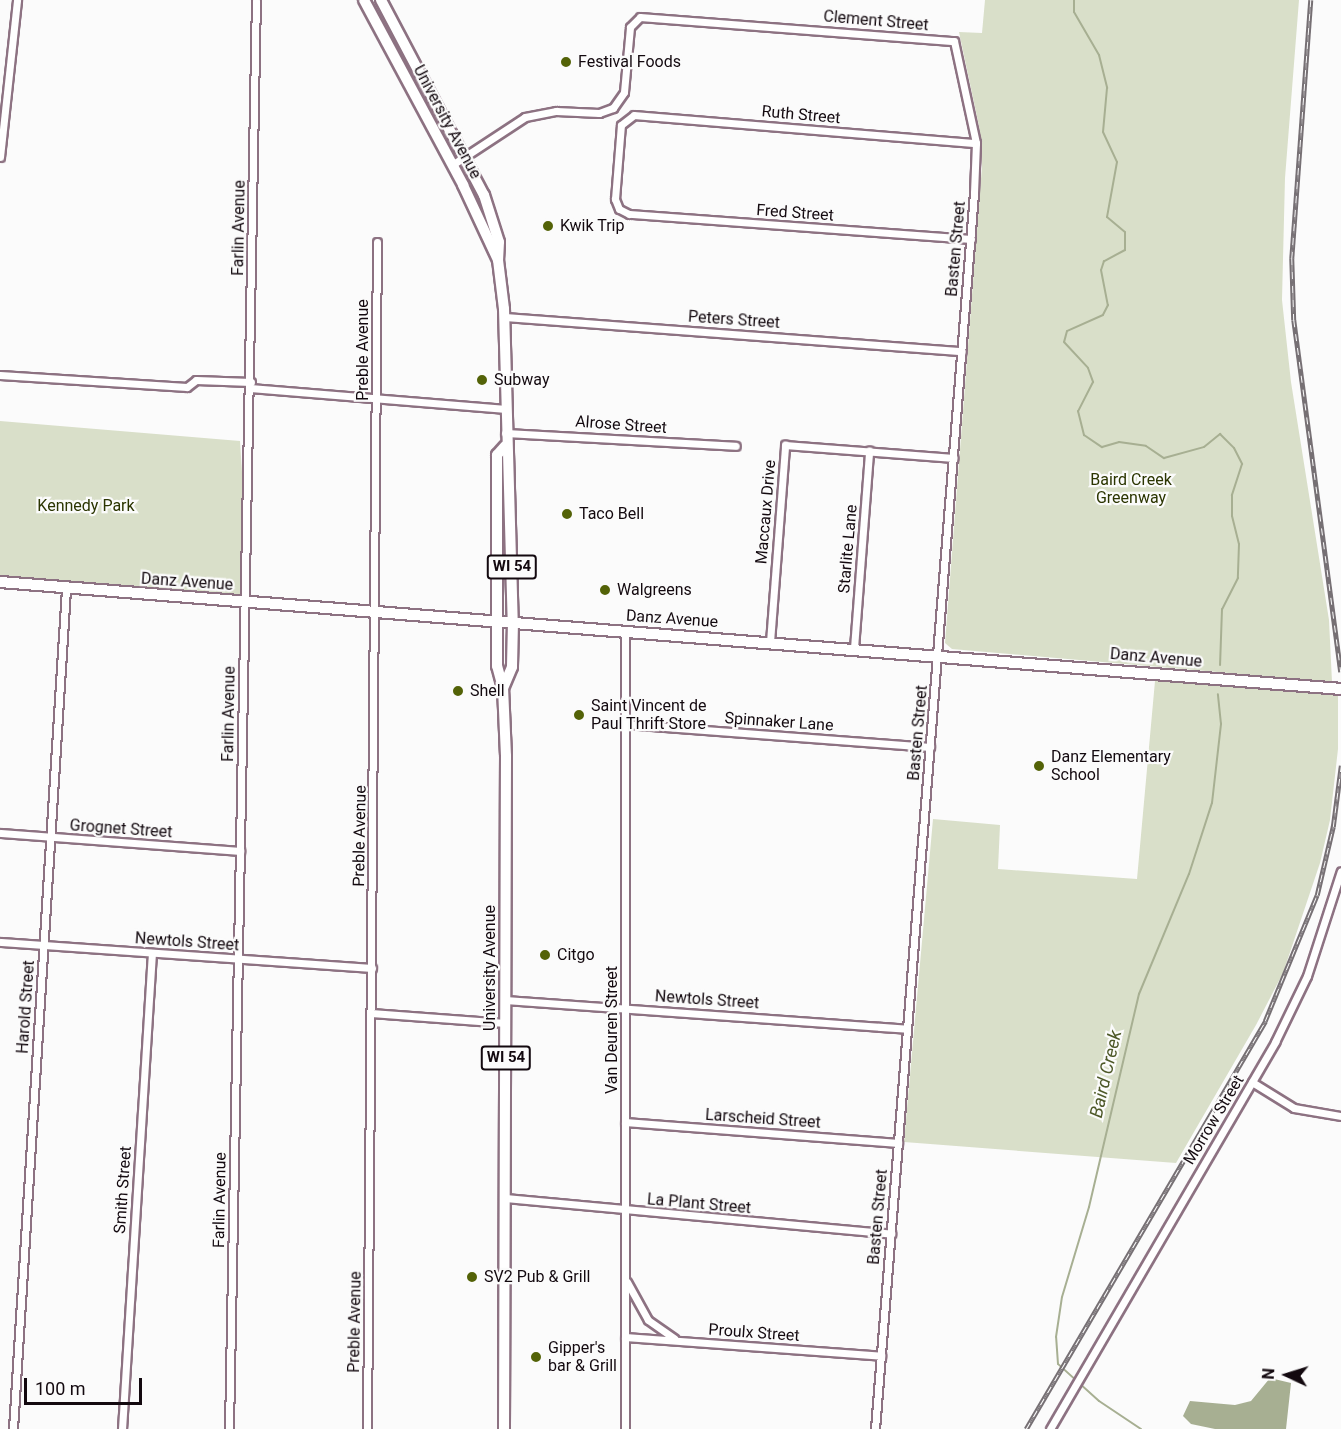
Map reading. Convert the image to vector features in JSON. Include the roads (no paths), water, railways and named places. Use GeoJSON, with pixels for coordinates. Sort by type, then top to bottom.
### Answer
{"type":"FeatureCollection","features":[{"type":"Feature","properties":{"kind":"main road","name":"University Avenue"},"geometry":{"type":"LineString","coordinates":[[364,0],[452,165],[498,260]]}},
{"type":"Feature","properties":{"kind":"main road","name":"University Avenue"},"geometry":{"type":"LineString","coordinates":[[381,0],[465,156],[491,213],[500,245],[498,260],[505,317],[505,446],[510,453],[513,622],[512,667],[503,688]]}},
{"type":"Feature","properties":{"kind":"main road","name":"University Avenue"},"geometry":{"type":"LineString","coordinates":[[504,1429],[506,1023],[503,688],[498,666],[497,455],[505,446]]}},
{"type":"Feature","properties":{"kind":"main road","name":"Danz Avenue"},"geometry":{"type":"LineString","coordinates":[[0,582],[938,654],[1341,689]]}},
{"type":"Feature","properties":{"kind":"street"},"geometry":{"type":"LineString","coordinates":[[0,157],[17,0]]}},
{"type":"Feature","properties":{"kind":"street","name":"Farlin Avenue"},"geometry":{"type":"LineString","coordinates":[[229,1429],[256,0]]}},
{"type":"Feature","properties":{"kind":"street","name":"Clement Street"},"geometry":{"type":"LineString","coordinates":[[452,165],[531,116],[556,111],[599,112],[613,108],[624,93],[630,27],[640,17],[954,41]]}},
{"type":"Feature","properties":{"kind":"street","name":"Basten Street"},"geometry":{"type":"LineString","coordinates":[[875,1429],[971,239],[975,142],[954,41]]}},
{"type":"Feature","properties":{"kind":"street","name":"Ruth Street"},"geometry":{"type":"LineString","coordinates":[[619,209],[615,200],[618,156],[626,118],[639,115],[975,142]]}},
{"type":"Feature","properties":{"kind":"street","name":"Fred Street"},"geometry":{"type":"LineString","coordinates":[[619,209],[629,214],[971,239]]}},
{"type":"Feature","properties":{"kind":"street","name":"Preble Avenue"},"geometry":{"type":"LineString","coordinates":[[367,1429],[376,611],[377,242]]}},
{"type":"Feature","properties":{"kind":"street","name":"Peters Street"},"geometry":{"type":"LineString","coordinates":[[505,317],[962,351]]}},
{"type":"Feature","properties":{"kind":"street"},"geometry":{"type":"LineString","coordinates":[[0,375],[188,387],[196,380],[376,399],[506,409]]}},
{"type":"Feature","properties":{"kind":"street","name":"Alrose Street"},"geometry":{"type":"LineString","coordinates":[[505,433],[736,446]]}},
{"type":"Feature","properties":{"kind":"street","name":"Maccaux Drive"},"geometry":{"type":"LineString","coordinates":[[770,642],[785,445],[953,458]]}},
{"type":"Feature","properties":{"kind":"street","name":"Starlite Lane"},"geometry":{"type":"LineString","coordinates":[[854,648],[869,452]]}},
{"type":"Feature","properties":{"kind":"street","name":"Harold Street"},"geometry":{"type":"LineString","coordinates":[[13,1429],[66,588]]}},
{"type":"Feature","properties":{"kind":"street","name":"Van Deuren Street"},"geometry":{"type":"LineString","coordinates":[[625,630],[625,1429]]}},
{"type":"Feature","properties":{"kind":"street","name":"Spinnaker Lane"},"geometry":{"type":"LineString","coordinates":[[625,724],[930,747]]}},
{"type":"Feature","properties":{"kind":"street","name":"Grognet Street"},"geometry":{"type":"LineString","coordinates":[[0,834],[240,851]]}},
{"type":"Feature","properties":{"kind":"street","name":"Morrow Street"},"geometry":{"type":"LineString","coordinates":[[1050,1429],[1082,1370],[1252,1082],[1307,976],[1341,871]]}},
{"type":"Feature","properties":{"kind":"street","name":"Newtols Street"},"geometry":{"type":"LineString","coordinates":[[0,942],[372,968]]}},
{"type":"Feature","properties":{"kind":"street","name":"Smith Street"},"geometry":{"type":"LineString","coordinates":[[122,1429],[152,953]]}},
{"type":"Feature","properties":{"kind":"street","name":"Newtols Street"},"geometry":{"type":"LineString","coordinates":[[505,1000],[907,1029]]}},
{"type":"Feature","properties":{"kind":"street"},"geometry":{"type":"LineString","coordinates":[[371,1013],[506,1023]]}},
{"type":"Feature","properties":{"kind":"street"},"geometry":{"type":"LineString","coordinates":[[1252,1082],[1294,1108],[1341,1116]]}},
{"type":"Feature","properties":{"kind":"street","name":"Larscheid Street"},"geometry":{"type":"LineString","coordinates":[[625,1122],[898,1143]]}},
{"type":"Feature","properties":{"kind":"street","name":"La Plant Street"},"geometry":{"type":"LineString","coordinates":[[506,1198],[595,1205],[625,1212],[891,1234]]}},
{"type":"Feature","properties":{"kind":"street"},"geometry":{"type":"LineString","coordinates":[[625,1273],[633,1297],[648,1320],[667,1334],[686,1341]]}},
{"type":"Feature","properties":{"kind":"street","name":"Proulx Street"},"geometry":{"type":"LineString","coordinates":[[625,1336],[881,1356]]}},
{"type":"Feature","properties":{"kind":"waterway","name":"Baird Creek"},"geometry":{"type":"LineString","coordinates":[[1074,0],[1074,12],[1099,55],[1107,88],[1103,132],[1117,162],[1107,217],[1125,232],[1125,250],[1104,261],[1101,270],[1108,305],[1103,315],[1067,331],[1064,342],[1088,368],[1093,382],[1078,411],[1084,435],[1102,447],[1119,442],[1146,446],[1164,458],[1204,447],[1220,434],[1234,448],[1242,464],[1232,495],[1232,516],[1239,544],[1238,578],[1222,609],[1220,665]]}},
{"type":"Feature","properties":{"kind":"waterway","name":"Baird Creek"},"geometry":{"type":"LineString","coordinates":[[1141,1429],[1099,1401],[1058,1364],[1056,1337],[1062,1297],[1089,1207],[1139,994],[1189,874],[1212,803],[1221,724],[1218,694]]}},
{"type":"Feature","properties":{"kind":"railway"},"geometry":{"type":"LineString","coordinates":[[1311,0],[1292,258],[1294,320],[1341,672]]}},
{"type":"Feature","properties":{"kind":"railway"},"geometry":{"type":"LineString","coordinates":[[1026,1429],[1265,1021],[1317,895],[1333,827],[1341,766]]}},
{"type":"Feature","properties":{"kind":"place","name":"Festival Foods"},"geometry":{"type":"Point","coordinates":[566,62]}},
{"type":"Feature","properties":{"kind":"place","name":"Kwik Trip"},"geometry":{"type":"Point","coordinates":[548,226]}},
{"type":"Feature","properties":{"kind":"place","name":"Subway"},"geometry":{"type":"Point","coordinates":[482,380]}},
{"type":"Feature","properties":{"kind":"place","name":"Taco Bell"},"geometry":{"type":"Point","coordinates":[567,514]}},
{"type":"Feature","properties":{"kind":"place","name":"Walgreens"},"geometry":{"type":"Point","coordinates":[605,590]}},
{"type":"Feature","properties":{"kind":"place","name":"Shell"},"geometry":{"type":"Point","coordinates":[458,691]}},
{"type":"Feature","properties":{"kind":"place","name":"Saint Vincent de Paul Thrift Store"},"geometry":{"type":"Point","coordinates":[579,715]}},
{"type":"Feature","properties":{"kind":"place","name":"Danz Elementary School"},"geometry":{"type":"Point","coordinates":[1039,766]}},
{"type":"Feature","properties":{"kind":"place","name":"Citgo"},"geometry":{"type":"Point","coordinates":[545,955]}},
{"type":"Feature","properties":{"kind":"place","name":"SV2 Pub & Grill"},"geometry":{"type":"Point","coordinates":[472,1277]}},
{"type":"Feature","properties":{"kind":"place","name":"Gipper's bar & Grill"},"geometry":{"type":"Point","coordinates":[536,1357]}},
{"type":"Feature","properties":{"kind":"park label","name":"Baird Creek Greenway"},"geometry":{"type":"Point","coordinates":[1131,489]}},
{"type":"Feature","properties":{"kind":"park label","name":"Kennedy Park"},"geometry":{"type":"Point","coordinates":[86,506]}}]}
